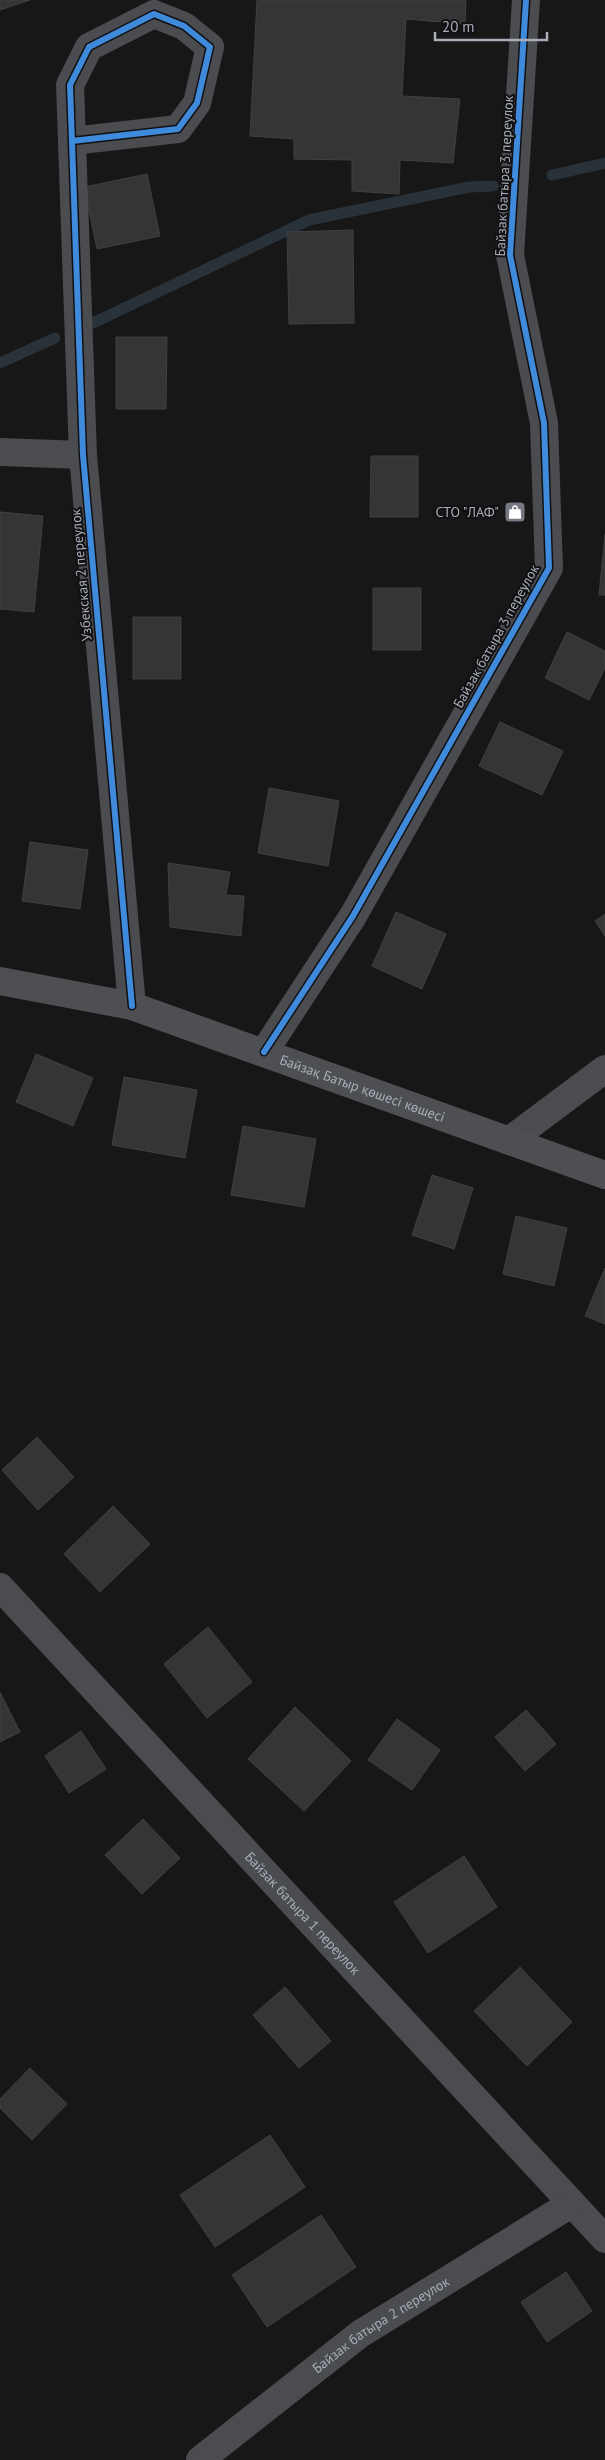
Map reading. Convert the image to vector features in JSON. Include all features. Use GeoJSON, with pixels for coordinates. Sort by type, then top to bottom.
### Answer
{"type":"FeatureCollection","features":[{"type":"Feature","properties":{"kind":"main road","name":"Байзақ Батыр қөшесі көшесі"},"geometry":{"type":"LineString","coordinates":[[0,981],[132,1006],[605,1175]]}},
{"type":"Feature","properties":{"kind":"street","name":"Байзак батыра 3 переулок"},"geometry":{"type":"LineString","coordinates":[[264,1052],[353,916],[549,568],[544,423],[510,255],[526,0]]}},
{"type":"Feature","properties":{"kind":"street","name":"Узбекская 2 переулок"},"geometry":{"type":"LineString","coordinates":[[72,140],[178,130],[197,103],[210,47],[184,26],[154,14],[89,47],[70,85],[83,455],[132,1006]]}},
{"type":"Feature","properties":{"kind":"street"},"geometry":{"type":"LineString","coordinates":[[0,452],[83,455]]}},
{"type":"Feature","properties":{"kind":"street"},"geometry":{"type":"LineString","coordinates":[[510,1140],[605,1069]]}},
{"type":"Feature","properties":{"kind":"street","name":"Байзак батыра 1 переулок"},"geometry":{"type":"LineString","coordinates":[[0,1587],[605,2239]]}},
{"type":"Feature","properties":{"kind":"street","name":"Байзак батыра 2 переулок"},"geometry":{"type":"LineString","coordinates":[[200,2460],[360,2334],[571,2204]]}},
{"type":"Feature","properties":{"kind":"building"},"geometry":{"type":"Polygon","coordinates":[[[0,0],[30,0],[0,10],[0,0]]]}},
{"type":"Feature","properties":{"kind":"building"},"geometry":{"type":"Polygon","coordinates":[[[257,0],[466,0],[465,24],[406,19],[402,96],[460,99],[453,163],[400,160],[399,194],[352,191],[352,160],[294,159],[294,139],[250,136],[257,0]]]}},
{"type":"Feature","properties":{"kind":"building"},"geometry":{"type":"Polygon","coordinates":[[[147,174],[160,236],[97,249],[84,187],[147,174]]]}},
{"type":"Feature","properties":{"kind":"building"},"geometry":{"type":"Polygon","coordinates":[[[353,230],[354,323],[289,324],[287,232],[353,230]]]}},
{"type":"Feature","properties":{"kind":"building"},"geometry":{"type":"Polygon","coordinates":[[[116,337],[167,337],[166,409],[116,409],[116,337]]]}},
{"type":"Feature","properties":{"kind":"building"},"geometry":{"type":"Polygon","coordinates":[[[371,456],[418,456],[418,517],[370,517],[371,456]]]}},
{"type":"Feature","properties":{"kind":"building"},"geometry":{"type":"Polygon","coordinates":[[[0,512],[43,516],[34,612],[0,609],[0,512]]]}},
{"type":"Feature","properties":{"kind":"building"},"geometry":{"type":"Polygon","coordinates":[[[605,534],[605,595],[599,595],[605,534]]]}},
{"type":"Feature","properties":{"kind":"building"},"geometry":{"type":"Polygon","coordinates":[[[373,588],[421,588],[421,650],[373,650],[373,588]]]}},
{"type":"Feature","properties":{"kind":"building"},"geometry":{"type":"Polygon","coordinates":[[[133,617],[181,617],[181,679],[133,679],[133,617]]]}},
{"type":"Feature","properties":{"kind":"building"},"geometry":{"type":"Polygon","coordinates":[[[567,632],[605,651],[605,668],[589,700],[545,678],[567,632]]]}},
{"type":"Feature","properties":{"kind":"building"},"geometry":{"type":"Polygon","coordinates":[[[500,722],[563,751],[542,795],[479,766],[500,722]]]}},
{"type":"Feature","properties":{"kind":"building"},"geometry":{"type":"Polygon","coordinates":[[[269,788],[339,801],[328,866],[258,853],[269,788]]]}},
{"type":"Feature","properties":{"kind":"building"},"geometry":{"type":"Polygon","coordinates":[[[30,842],[88,850],[80,909],[22,901],[30,842]]]}},
{"type":"Feature","properties":{"kind":"building"},"geometry":{"type":"Polygon","coordinates":[[[168,863],[230,872],[226,895],[244,896],[241,936],[170,927],[168,863]]]}},
{"type":"Feature","properties":{"kind":"building"},"geometry":{"type":"Polygon","coordinates":[[[396,912],[446,934],[422,989],[372,966],[396,912]]]}},
{"type":"Feature","properties":{"kind":"building"},"geometry":{"type":"Polygon","coordinates":[[[605,914],[605,936],[595,921],[605,914]]]}},
{"type":"Feature","properties":{"kind":"building"},"geometry":{"type":"Polygon","coordinates":[[[36,1054],[93,1078],[73,1126],[16,1102],[36,1054]]]}},
{"type":"Feature","properties":{"kind":"building"},"geometry":{"type":"Polygon","coordinates":[[[124,1077],[197,1090],[185,1158],[112,1145],[124,1077]]]}},
{"type":"Feature","properties":{"kind":"building"},"geometry":{"type":"Polygon","coordinates":[[[243,1126],[316,1139],[304,1207],[231,1195],[243,1126]]]}},
{"type":"Feature","properties":{"kind":"building"},"geometry":{"type":"Polygon","coordinates":[[[432,1175],[473,1188],[454,1249],[412,1235],[432,1175]]]}},
{"type":"Feature","properties":{"kind":"building"},"geometry":{"type":"Polygon","coordinates":[[[516,1216],[567,1228],[554,1286],[503,1274],[516,1216]]]}},
{"type":"Feature","properties":{"kind":"building"},"geometry":{"type":"Polygon","coordinates":[[[605,1268],[605,1324],[585,1316],[605,1268]]]}},
{"type":"Feature","properties":{"kind":"building"},"geometry":{"type":"Polygon","coordinates":[[[37,1437],[74,1477],[38,1510],[2,1470],[37,1437]]]}},
{"type":"Feature","properties":{"kind":"building"},"geometry":{"type":"Polygon","coordinates":[[[113,1506],[150,1544],[100,1592],[64,1554],[113,1506]]]}},
{"type":"Feature","properties":{"kind":"building"},"geometry":{"type":"Polygon","coordinates":[[[208,1627],[252,1682],[207,1718],[164,1664],[208,1627]]]}},
{"type":"Feature","properties":{"kind":"building"},"geometry":{"type":"Polygon","coordinates":[[[0,1692],[20,1732],[0,1742],[0,1692]]]}},
{"type":"Feature","properties":{"kind":"building"},"geometry":{"type":"Polygon","coordinates":[[[295,1707],[351,1761],[304,1811],[248,1759],[295,1707]]]}},
{"type":"Feature","properties":{"kind":"building"},"geometry":{"type":"Polygon","coordinates":[[[526,1710],[556,1744],[525,1771],[495,1737],[526,1710]]]}},
{"type":"Feature","properties":{"kind":"building"},"geometry":{"type":"Polygon","coordinates":[[[397,1719],[440,1750],[412,1790],[368,1760],[397,1719]]]}},
{"type":"Feature","properties":{"kind":"building"},"geometry":{"type":"Polygon","coordinates":[[[81,1731],[106,1769],[69,1793],[45,1756],[81,1731]]]}},
{"type":"Feature","properties":{"kind":"building"},"geometry":{"type":"Polygon","coordinates":[[[143,1819],[180,1858],[142,1894],[105,1855],[143,1819]]]}},
{"type":"Feature","properties":{"kind":"building"},"geometry":{"type":"Polygon","coordinates":[[[464,1856],[497,1907],[428,1953],[394,1902],[464,1856]]]}},
{"type":"Feature","properties":{"kind":"building"},"geometry":{"type":"Polygon","coordinates":[[[520,1967],[572,2022],[527,2066],[474,2011],[520,1967]]]}},
{"type":"Feature","properties":{"kind":"building"},"geometry":{"type":"Polygon","coordinates":[[[285,1987],[331,2041],[299,2068],[253,2015],[285,1987]]]}},
{"type":"Feature","properties":{"kind":"building"},"geometry":{"type":"Polygon","coordinates":[[[30,2068],[67,2104],[32,2140],[0,2108],[0,2099],[30,2068]]]}},
{"type":"Feature","properties":{"kind":"building"},"geometry":{"type":"Polygon","coordinates":[[[270,2135],[305,2187],[215,2247],[180,2195],[270,2135]]]}},
{"type":"Feature","properties":{"kind":"building"},"geometry":{"type":"Polygon","coordinates":[[[321,2215],[356,2267],[267,2327],[232,2275],[321,2215]]]}},
{"type":"Feature","properties":{"kind":"building"},"geometry":{"type":"Polygon","coordinates":[[[566,2272],[592,2311],[547,2342],[521,2302],[566,2272]]]}},
{"type":"Feature","properties":{"kind":"waterway"},"geometry":{"type":"LineString","coordinates":[[552,175],[605,163]]}},
{"type":"Feature","properties":{"kind":"waterway"},"geometry":{"type":"LineString","coordinates":[[93,323],[309,220],[469,187],[493,186]]}},
{"type":"Feature","properties":{"kind":"waterway"},"geometry":{"type":"LineString","coordinates":[[0,363],[55,338]]}},
{"type":"Feature","properties":{"kind":"cycle path"},"geometry":{"type":"LineString","coordinates":[[264,1052],[353,916],[549,568],[544,423],[510,255],[526,0]]}},
{"type":"Feature","properties":{"kind":"cycle path"},"geometry":{"type":"LineString","coordinates":[[72,141],[178,129],[197,103],[210,47],[184,26],[154,14],[89,47],[70,85],[83,455],[132,1006]]}},
{"type":"Feature","properties":{"kind":"place","name":"СТО \"ЛАФ\""},"geometry":{"type":"Point","coordinates":[515,512]}}]}
